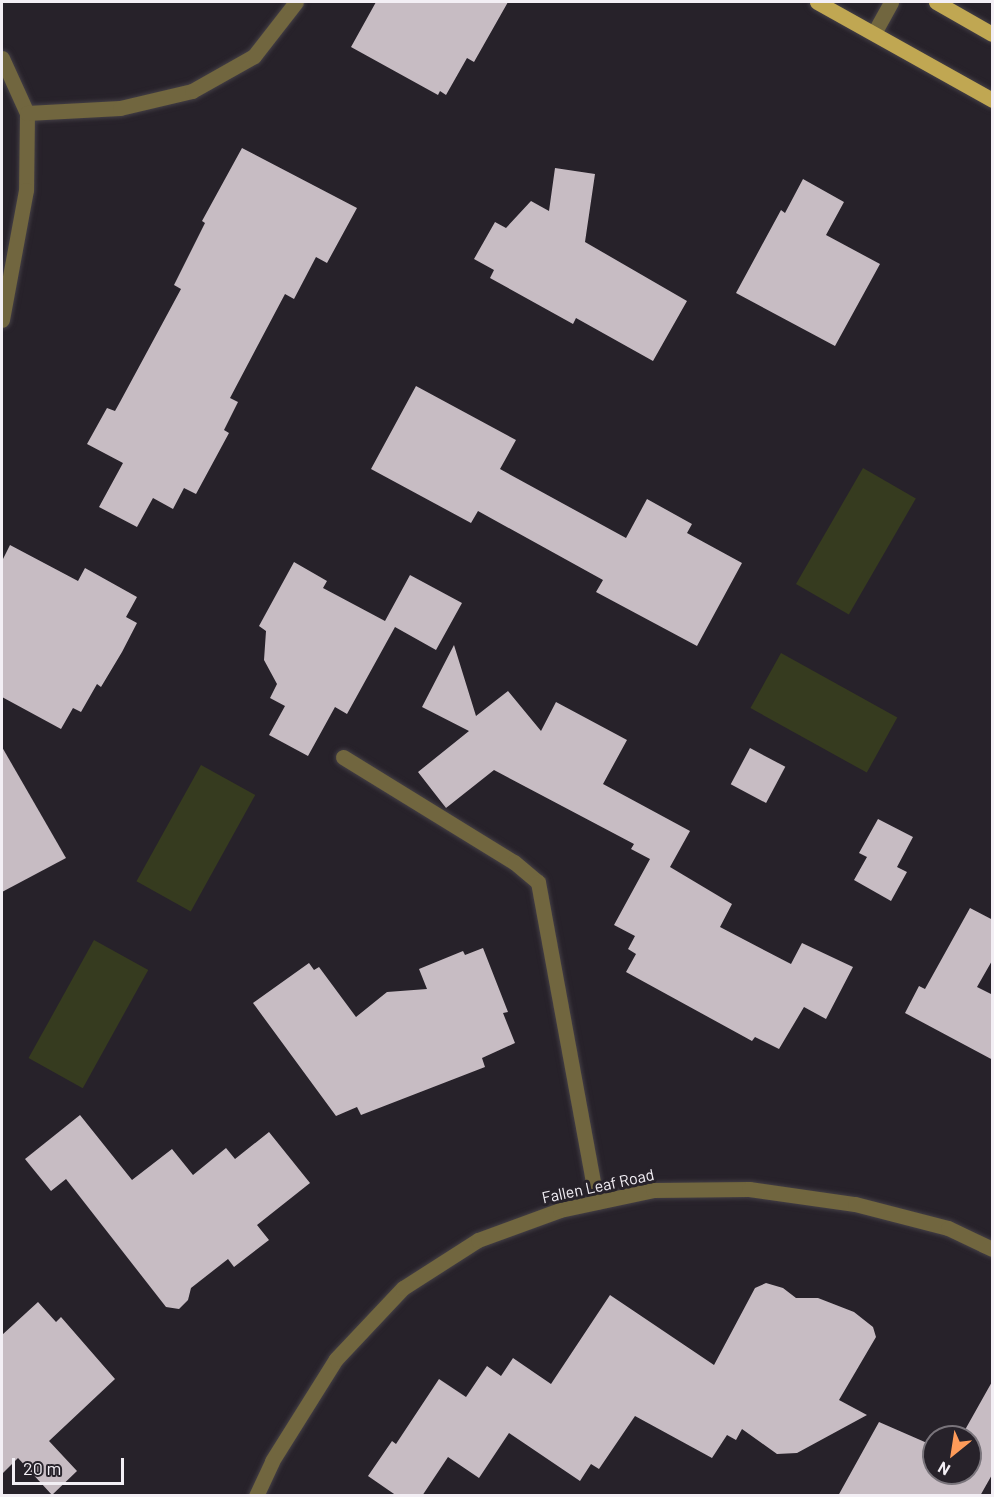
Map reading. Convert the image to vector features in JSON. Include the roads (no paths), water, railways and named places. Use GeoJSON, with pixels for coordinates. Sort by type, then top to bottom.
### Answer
{"type":"FeatureCollection","features":[{"type":"Feature","properties":{"kind":"main road"},"geometry":{"type":"LineString","coordinates":[[817,2],[993,100]]}},
{"type":"Feature","properties":{"kind":"main road"},"geometry":{"type":"LineString","coordinates":[[936,2],[993,34]]}},
{"type":"Feature","properties":{"kind":"street"},"geometry":{"type":"LineString","coordinates":[[27,113],[120,108],[192,91],[254,56],[296,2]]}},
{"type":"Feature","properties":{"kind":"street"},"geometry":{"type":"LineString","coordinates":[[874,33],[891,2]]}},
{"type":"Feature","properties":{"kind":"street"},"geometry":{"type":"LineString","coordinates":[[2,58],[27,113],[26,190],[2,320]]}},
{"type":"Feature","properties":{"kind":"street"},"geometry":{"type":"LineString","coordinates":[[343,757],[514,862],[538,882],[597,1202]]}},
{"type":"Feature","properties":{"kind":"street","name":"Fallen Leaf Road"},"geometry":{"type":"LineString","coordinates":[[252,1496],[336,1359],[403,1288],[478,1239],[560,1210],[654,1190],[749,1189],[855,1204],[948,1228],[993,1249]]}},
{"type":"Feature","properties":{"kind":"street","name":"Fallen Leaf Road"},"geometry":{"type":"LineString","coordinates":[[256,1496],[272,1461]]}}]}
